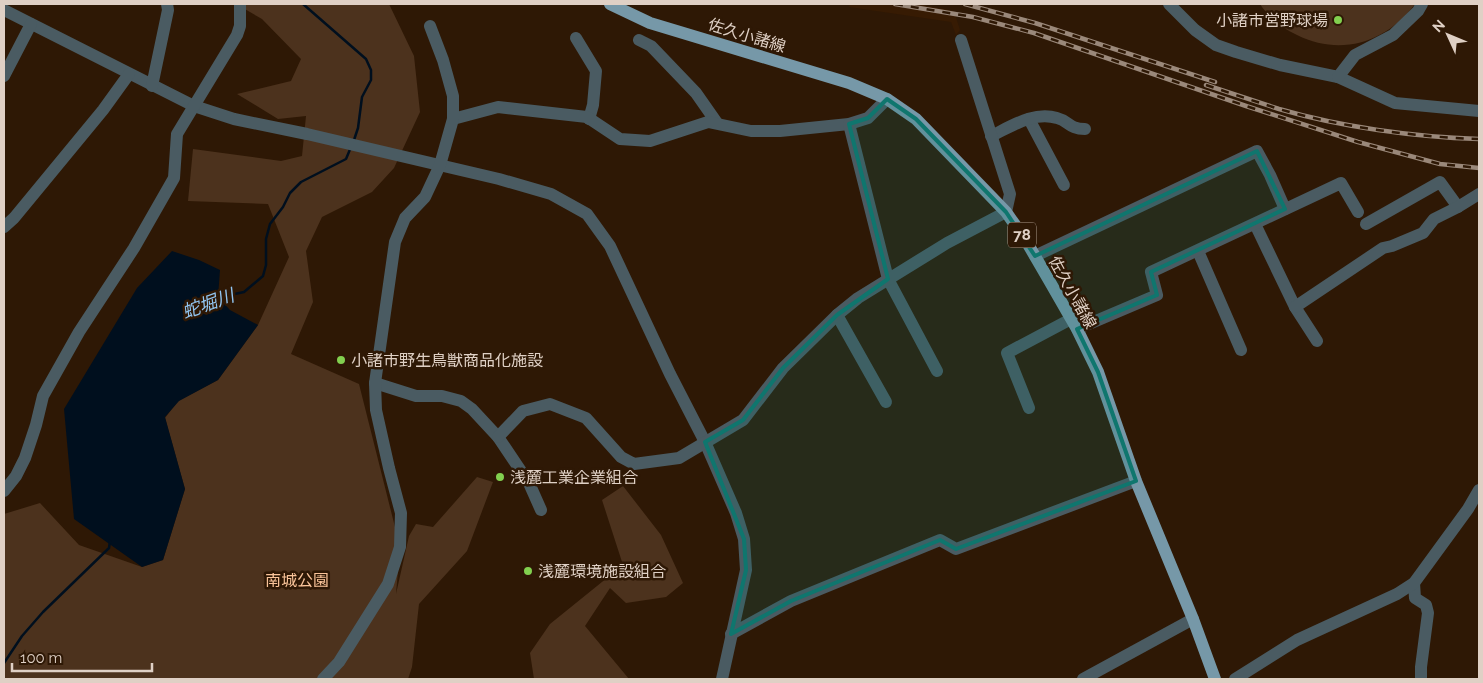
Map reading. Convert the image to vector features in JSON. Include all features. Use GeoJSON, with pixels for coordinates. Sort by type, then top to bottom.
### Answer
{"type":"FeatureCollection","features":[{"type":"Feature","properties":{"kind":"main road","name":"佐久小諸線"},"geometry":{"type":"LineString","coordinates":[[610,4],[650,23],[849,83],[887,99],[916,120],[1006,212],[1035,256],[1074,324],[1098,372],[1136,481],[1193,619],[1215,679]]}},
{"type":"Feature","properties":{"kind":"street"},"geometry":{"type":"LineString","coordinates":[[152,86],[168,10],[167,4]]}},
{"type":"Feature","properties":{"kind":"street"},"geometry":{"type":"LineString","coordinates":[[4,491],[16,476],[24,458],[36,425],[43,396],[79,332],[134,248],[174,178],[177,134],[237,35],[240,26],[240,4]]}},
{"type":"Feature","properties":{"kind":"street"},"geometry":{"type":"LineString","coordinates":[[1169,4],[1195,30],[1216,45],[1280,65],[1338,77],[1395,103],[1479,111]]}},
{"type":"Feature","properties":{"kind":"street"},"geometry":{"type":"LineString","coordinates":[[1338,77],[1355,55],[1393,35],[1418,11],[1422,4]]}},
{"type":"Feature","properties":{"kind":"street"},"geometry":{"type":"LineString","coordinates":[[4,10],[152,86],[194,106],[234,120],[306,134],[499,179],[551,194],[587,214],[610,246],[670,374],[705,442],[736,513],[744,539],[746,570],[722,679]]}},
{"type":"Feature","properties":{"kind":"street"},"geometry":{"type":"LineString","coordinates":[[4,76],[31,24]]}},
{"type":"Feature","properties":{"kind":"street"},"geometry":{"type":"LineString","coordinates":[[323,679],[339,662],[388,584],[400,547],[401,513],[376,410],[375,384],[395,242],[405,218],[424,197],[440,165],[453,119],[453,96],[443,60],[430,26]]}},
{"type":"Feature","properties":{"kind":"street"},"geometry":{"type":"LineString","coordinates":[[576,38],[596,71],[593,105],[589,119]]}},
{"type":"Feature","properties":{"kind":"street"},"geometry":{"type":"LineString","coordinates":[[639,40],[651,46],[696,93],[717,123]]}},
{"type":"Feature","properties":{"kind":"street"},"geometry":{"type":"LineString","coordinates":[[498,437],[524,411],[550,404],[586,418],[621,457],[634,464],[679,458],[743,420],[783,368],[837,315],[858,298],[947,243],[1006,212],[1010,194],[961,40]]}},
{"type":"Feature","properties":{"kind":"street"},"geometry":{"type":"LineString","coordinates":[[4,227],[14,218],[103,110],[129,74]]}},
{"type":"Feature","properties":{"kind":"street"},"geometry":{"type":"LineString","coordinates":[[453,119],[498,107],[589,119],[620,139],[650,141],[708,122],[751,131],[780,131],[849,124],[868,118],[887,99]]}},
{"type":"Feature","properties":{"kind":"street"},"geometry":{"type":"LineString","coordinates":[[991,136],[1035,116],[1058,118],[1075,129],[1085,129]]}},
{"type":"Feature","properties":{"kind":"street"},"geometry":{"type":"LineString","coordinates":[[1029,119],[1064,185]]}},
{"type":"Feature","properties":{"kind":"street"},"geometry":{"type":"LineString","coordinates":[[849,124],[888,279],[937,371]]}},
{"type":"Feature","properties":{"kind":"street"},"geometry":{"type":"LineString","coordinates":[[1035,256],[1257,151],[1285,209]]}},
{"type":"Feature","properties":{"kind":"street"},"geometry":{"type":"LineString","coordinates":[[1366,224],[1440,182],[1458,207]]}},
{"type":"Feature","properties":{"kind":"street"},"geometry":{"type":"LineString","coordinates":[[1029,408],[1007,353],[1074,324],[1157,295],[1151,272],[1341,184],[1358,212]]}},
{"type":"Feature","properties":{"kind":"street"},"geometry":{"type":"LineString","coordinates":[[1295,307],[1382,248],[1424,233],[1434,219],[1479,194]]}},
{"type":"Feature","properties":{"kind":"street"},"geometry":{"type":"LineString","coordinates":[[1255,224],[1295,307],[1318,341]]}},
{"type":"Feature","properties":{"kind":"street"},"geometry":{"type":"LineString","coordinates":[[1198,251],[1241,350]]}},
{"type":"Feature","properties":{"kind":"street"},"geometry":{"type":"LineString","coordinates":[[837,315],[886,402]]}},
{"type":"Feature","properties":{"kind":"street"},"geometry":{"type":"LineString","coordinates":[[375,384],[416,396],[442,396],[461,401],[472,409],[498,437],[530,483],[541,510]]}},
{"type":"Feature","properties":{"kind":"street"},"geometry":{"type":"LineString","coordinates":[[731,634],[791,601],[940,540],[956,549],[1136,481]]}},
{"type":"Feature","properties":{"kind":"street"},"geometry":{"type":"LineString","coordinates":[[1236,679],[1298,640],[1397,594],[1414,583],[1468,509],[1479,490]]}},
{"type":"Feature","properties":{"kind":"street"},"geometry":{"type":"LineString","coordinates":[[1414,583],[1415,598],[1426,605],[1428,613],[1421,679]]}},
{"type":"Feature","properties":{"kind":"street"},"geometry":{"type":"LineString","coordinates":[[1083,679],[1193,619]]}},
{"type":"Feature","properties":{"kind":"highlighted area"},"geometry":{"type":"Polygon","coordinates":[[[887,99],[916,119],[1006,212],[1035,256],[1257,151],[1285,209],[1151,272],[1157,295],[1077,329],[1098,372],[1136,481],[956,549],[940,540],[791,601],[731,634],[746,570],[744,539],[705,442],[743,420],[783,368],[837,315],[888,279],[849,124],[868,118],[887,99]]]}},
{"type":"Feature","properties":{"kind":"shaded area"},"geometry":{"type":"Polygon","coordinates":[[[850,4],[918,4],[954,11],[960,30],[956,35],[951,22],[849,7],[850,4]]]}},
{"type":"Feature","properties":{"kind":"green space","name":"南城公園"},"geometry":{"type":"Polygon","coordinates":[[[236,4],[389,4],[414,56],[420,112],[394,168],[372,192],[322,217],[306,251],[313,302],[291,354],[359,384],[400,547],[396,594],[409,536],[416,524],[433,527],[477,477],[493,482],[467,551],[419,604],[412,667],[408,679],[4,679],[4,514],[40,503],[79,545],[142,567],[163,560],[185,489],[165,418],[178,401],[218,380],[258,325],[289,257],[268,204],[188,201],[193,149],[281,161],[302,156],[306,116],[278,119],[237,94],[291,81],[301,59],[262,19],[236,4]]]}},
{"type":"Feature","properties":{"kind":"green space","name":"小諸市営野球場"},"geometry":{"type":"Polygon","coordinates":[[[1260,4],[1415,4],[1391,28],[1377,36],[1362,42],[1330,45],[1314,42],[1286,29],[1267,14],[1260,4]]]}},
{"type":"Feature","properties":{"kind":"green space"},"geometry":{"type":"Polygon","coordinates":[[[623,486],[661,535],[683,583],[666,597],[626,603],[610,588],[585,626],[629,679],[534,679],[530,653],[550,624],[623,565],[602,500],[623,486]]]}},
{"type":"Feature","properties":{"kind":"water"},"geometry":{"type":"Polygon","coordinates":[[[172,251],[199,260],[220,270],[218,297],[230,310],[258,325],[218,380],[179,401],[165,417],[185,489],[163,560],[142,567],[74,519],[64,409],[137,288],[172,251]]]}},
{"type":"Feature","properties":{"kind":"waterway","name":"蛇堀川"},"geometry":{"type":"LineString","coordinates":[[303,4],[366,59],[371,70],[371,80],[362,97],[358,128],[354,140]]}},
{"type":"Feature","properties":{"kind":"waterway","name":"蛇堀川"},"geometry":{"type":"LineString","coordinates":[[216,298],[244,292],[263,276],[266,265],[266,239],[270,224],[283,207],[290,193],[301,182],[346,159],[351,147]]}},
{"type":"Feature","properties":{"kind":"waterway","name":"蛇堀川"},"geometry":{"type":"LineString","coordinates":[[4,663],[22,636],[43,612],[109,548],[110,541]]}},
{"type":"Feature","properties":{"kind":"railway"},"geometry":{"type":"LineString","coordinates":[[895,4],[973,17],[1034,33],[1246,106],[1358,142],[1440,164],[1479,168]]}},
{"type":"Feature","properties":{"kind":"railway"},"geometry":{"type":"LineString","coordinates":[[965,4],[1035,23],[1215,82]]}},
{"type":"Feature","properties":{"kind":"railway"},"geometry":{"type":"LineString","coordinates":[[1206,85],[1279,109],[1352,126],[1429,136],[1479,139]]}},
{"type":"Feature","properties":{"kind":"place","name":"小諸市営野球場"},"geometry":{"type":"Point","coordinates":[1338,20]}},
{"type":"Feature","properties":{"kind":"place","name":"小諸市野生鳥獣商品化施設"},"geometry":{"type":"Point","coordinates":[341,360]}},
{"type":"Feature","properties":{"kind":"place","name":"浅麓工業企業組合"},"geometry":{"type":"Point","coordinates":[500,477]}},
{"type":"Feature","properties":{"kind":"place","name":"浅麓環境施設組合"},"geometry":{"type":"Point","coordinates":[528,571]}}]}
